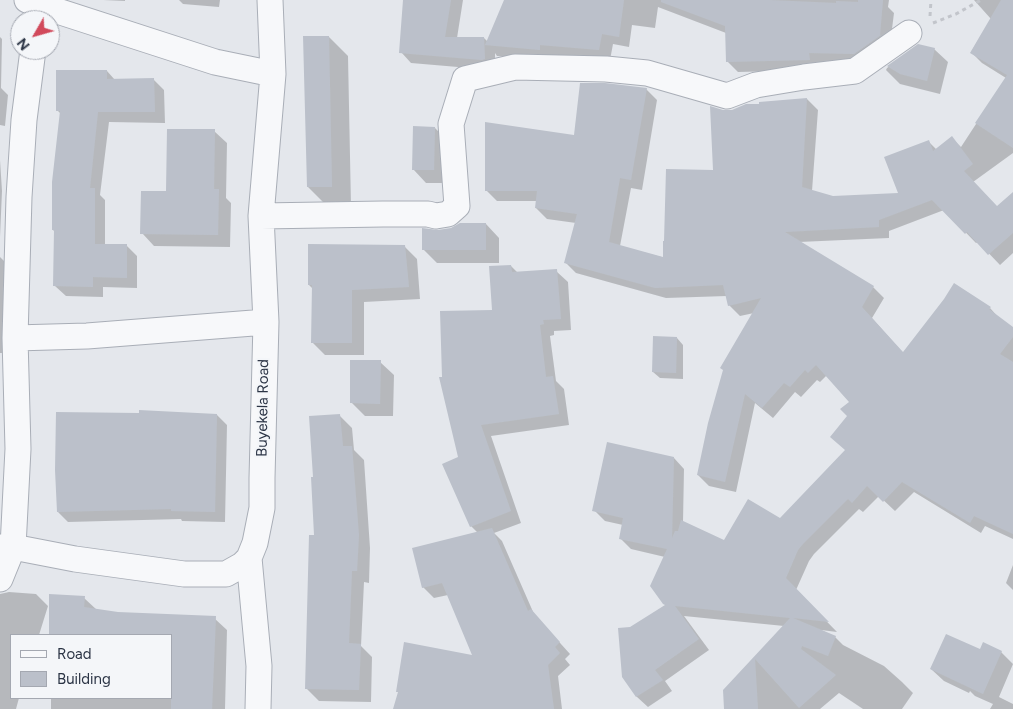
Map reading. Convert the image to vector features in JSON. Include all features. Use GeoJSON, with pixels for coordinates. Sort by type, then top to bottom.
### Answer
{"type":"FeatureCollection","features":[{"type":"Feature","properties":{"kind":"street","name":"Buyekela Road"},"geometry":{"type":"LineString","coordinates":[[249,558],[255,543],[262,508],[266,322],[261,216],[273,74],[270,0]]}},
{"type":"Feature","properties":{"kind":"street"},"geometry":{"type":"LineString","coordinates":[[35,6],[207,59],[273,74]]}},
{"type":"Feature","properties":{"kind":"street"},"geometry":{"type":"LineString","coordinates":[[261,216],[383,214],[428,214],[436,216],[448,214],[457,206],[451,124],[465,79],[515,67],[606,69],[647,74],[727,96],[756,85],[855,71],[909,33]]}},
{"type":"Feature","properties":{"kind":"street"},"geometry":{"type":"LineString","coordinates":[[0,579],[6,547],[18,449],[15,338],[19,197],[24,120],[32,60]]}},
{"type":"Feature","properties":{"kind":"street"},"geometry":{"type":"LineString","coordinates":[[15,338],[87,336],[266,322]]}},
{"type":"Feature","properties":{"kind":"street"},"geometry":{"type":"LineString","coordinates":[[6,547],[75,559],[184,574],[226,574],[242,565],[249,558]]}},
{"type":"Feature","properties":{"kind":"street"},"geometry":{"type":"LineString","coordinates":[[249,558],[259,666],[258,709]]}},
{"type":"Feature","properties":{"kind":"path"},"geometry":{"type":"LineString","coordinates":[[931,0],[930,25],[982,0]]}},
{"type":"Feature","properties":{"kind":"building"},"geometry":{"type":"Polygon","coordinates":[[[403,0],[451,0],[445,37],[484,37],[485,59],[399,53],[403,0]]]}},
{"type":"Feature","properties":{"kind":"building"},"geometry":{"type":"Polygon","coordinates":[[[504,0],[624,0],[619,37],[602,34],[599,50],[540,45],[540,50],[485,45],[504,0]]]}},
{"type":"Feature","properties":{"kind":"building"},"geometry":{"type":"Polygon","coordinates":[[[661,0],[769,0],[836,3],[836,1],[883,0],[881,35],[854,54],[809,53],[810,60],[726,62],[725,26],[661,2],[661,0]]]}},
{"type":"Feature","properties":{"kind":"building"},"geometry":{"type":"Polygon","coordinates":[[[1001,0],[1013,0],[1013,148],[975,123],[1007,75],[970,53],[1001,0]]]}},
{"type":"Feature","properties":{"kind":"building"},"geometry":{"type":"Polygon","coordinates":[[[303,36],[329,36],[332,187],[307,187],[303,36]]]}},
{"type":"Feature","properties":{"kind":"building"},"geometry":{"type":"Polygon","coordinates":[[[918,44],[935,48],[927,81],[900,74],[887,66],[918,44]]]}},
{"type":"Feature","properties":{"kind":"building"},"geometry":{"type":"Polygon","coordinates":[[[56,70],[107,70],[107,79],[154,78],[155,112],[98,112],[90,188],[95,188],[95,244],[127,244],[127,278],[93,277],[93,287],[53,286],[54,230],[52,230],[52,182],[60,111],[56,111],[56,70]]]}},
{"type":"Feature","properties":{"kind":"building"},"geometry":{"type":"Polygon","coordinates":[[[580,83],[605,83],[647,88],[631,180],[620,178],[609,242],[663,257],[666,169],[713,170],[710,106],[723,110],[732,110],[746,104],[807,98],[802,187],[833,196],[898,193],[884,157],[929,140],[933,151],[952,136],[973,164],[964,171],[997,206],[1013,192],[1013,233],[988,255],[967,232],[965,234],[932,200],[879,220],[879,227],[785,232],[874,286],[862,307],[903,352],[954,283],[991,307],[989,309],[1013,327],[1013,337],[1000,354],[1013,362],[1013,534],[974,516],[970,523],[902,482],[883,502],[867,486],[852,503],[848,499],[798,550],[786,578],[829,622],[793,618],[836,636],[828,656],[802,646],[801,649],[836,675],[799,708],[755,659],[758,709],[724,709],[723,690],[790,618],[675,606],[699,639],[655,670],[663,680],[636,697],[622,677],[618,628],[630,627],[665,605],[650,586],[667,549],[619,539],[623,518],[592,511],[607,442],[674,457],[672,538],[675,531],[678,531],[681,520],[724,540],[748,499],[780,518],[845,450],[830,437],[847,416],[840,409],[849,402],[816,365],[808,373],[805,370],[790,387],[784,383],[762,408],[745,394],[725,482],[697,475],[708,423],[723,370],[720,368],[761,298],[728,306],[723,285],[655,288],[564,263],[577,214],[535,208],[537,191],[485,191],[485,122],[574,135],[580,83]]]}},
{"type":"Feature","properties":{"kind":"building"},"geometry":{"type":"Polygon","coordinates":[[[413,126],[435,127],[434,170],[412,170],[413,126]]]}},
{"type":"Feature","properties":{"kind":"building"},"geometry":{"type":"Polygon","coordinates":[[[167,129],[215,129],[214,189],[219,189],[218,235],[140,234],[141,191],[166,191],[167,129]]]}},
{"type":"Feature","properties":{"kind":"building"},"geometry":{"type":"Polygon","coordinates":[[[460,223],[486,223],[486,250],[422,250],[422,228],[438,230],[451,228],[460,223]]]}},
{"type":"Feature","properties":{"kind":"building"},"geometry":{"type":"Polygon","coordinates":[[[308,244],[405,245],[409,287],[352,290],[352,343],[311,343],[312,285],[308,285],[308,244]]]}},
{"type":"Feature","properties":{"kind":"building"},"geometry":{"type":"Polygon","coordinates":[[[511,265],[512,272],[557,269],[561,319],[543,320],[544,324],[540,325],[546,377],[553,376],[559,414],[481,425],[511,511],[470,527],[442,464],[458,457],[439,377],[442,377],[440,311],[492,310],[489,266],[511,265]]]}},
{"type":"Feature","properties":{"kind":"building"},"geometry":{"type":"Polygon","coordinates":[[[653,336],[677,337],[676,373],[652,372],[653,336]]]}},
{"type":"Feature","properties":{"kind":"building"},"geometry":{"type":"Polygon","coordinates":[[[350,360],[381,360],[380,404],[350,403],[350,360]]]}},
{"type":"Feature","properties":{"kind":"building"},"geometry":{"type":"Polygon","coordinates":[[[139,410],[217,414],[215,512],[171,511],[171,509],[57,512],[55,470],[56,412],[139,413],[139,410]]]}},
{"type":"Feature","properties":{"kind":"building"},"geometry":{"type":"Polygon","coordinates":[[[340,414],[343,446],[352,446],[359,535],[357,571],[352,571],[349,643],[361,644],[359,690],[305,689],[309,535],[314,535],[309,416],[340,414]]]}},
{"type":"Feature","properties":{"kind":"building"},"geometry":{"type":"Polygon","coordinates":[[[492,528],[528,611],[531,609],[560,642],[555,647],[560,653],[548,665],[554,709],[393,709],[398,692],[396,692],[404,642],[472,655],[442,583],[422,588],[412,548],[492,528]]]}},
{"type":"Feature","properties":{"kind":"building"},"geometry":{"type":"Polygon","coordinates":[[[49,594],[85,596],[84,607],[118,612],[216,616],[212,709],[171,709],[172,634],[49,634],[49,594]]]}},
{"type":"Feature","properties":{"kind":"building"},"geometry":{"type":"Polygon","coordinates":[[[946,634],[980,649],[983,642],[1002,651],[983,694],[930,669],[946,634]]]}}]}
